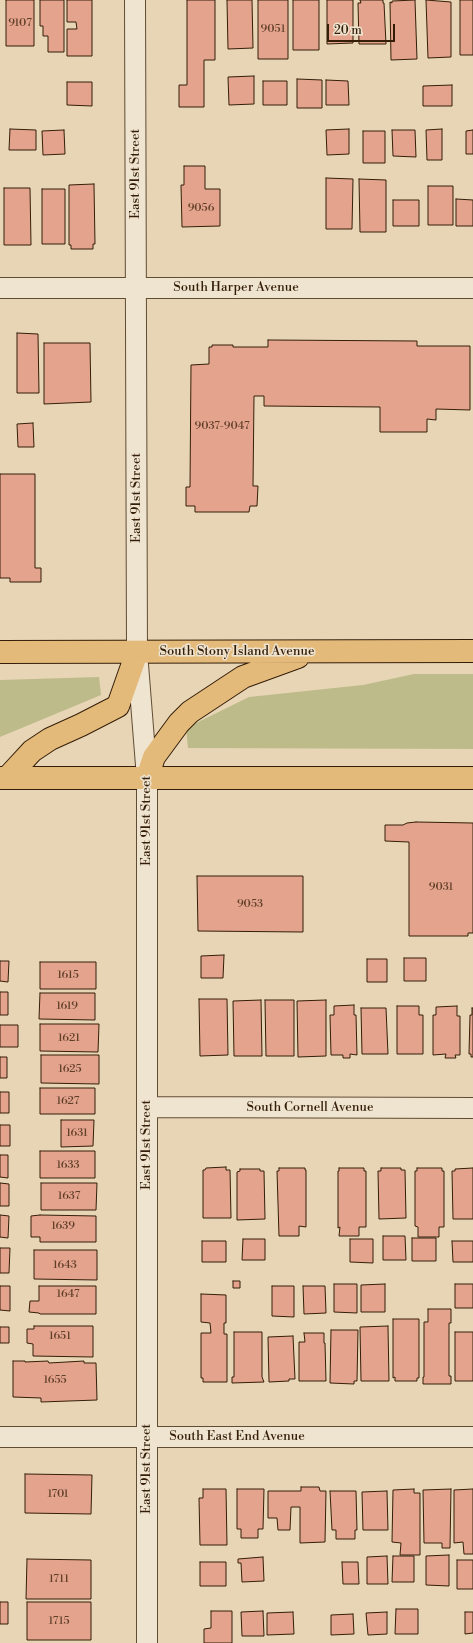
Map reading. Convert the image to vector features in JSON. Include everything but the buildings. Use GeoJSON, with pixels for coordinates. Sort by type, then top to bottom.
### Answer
{"type":"FeatureCollection","features":[{"type":"Feature","properties":{"kind":"highway","name":"South Stony Island Avenue"},"geometry":{"type":"LineString","coordinates":[[0,652],[473,651]]}},
{"type":"Feature","properties":{"kind":"highway"},"geometry":{"type":"LineString","coordinates":[[3,778],[32,751],[50,739],[118,706],[137,652]]}},
{"type":"Feature","properties":{"kind":"highway"},"geometry":{"type":"LineString","coordinates":[[147,778],[154,757],[179,723],[190,712],[243,677],[310,652]]}},
{"type":"Feature","properties":{"kind":"highway"},"geometry":{"type":"LineString","coordinates":[[3,778],[473,778]]}},
{"type":"Feature","properties":{"kind":"street","name":"East 91st Street"},"geometry":{"type":"LineString","coordinates":[[135,0],[137,652],[147,778],[147,1643]]}},
{"type":"Feature","properties":{"kind":"street","name":"South Harper Avenue"},"geometry":{"type":"LineString","coordinates":[[0,288],[473,288]]}},
{"type":"Feature","properties":{"kind":"street","name":"South Cornell Avenue"},"geometry":{"type":"LineString","coordinates":[[147,1107],[473,1108]]}},
{"type":"Feature","properties":{"kind":"street","name":"South East End Avenue"},"geometry":{"type":"LineString","coordinates":[[0,1437],[473,1437]]}},
{"type":"Feature","properties":{"kind":"shaded area"},"geometry":{"type":"Polygon","coordinates":[[[414,674],[473,674],[473,749],[188,748],[186,728],[249,697],[363,685],[414,674]]]}},
{"type":"Feature","properties":{"kind":"shaded area"},"geometry":{"type":"Polygon","coordinates":[[[99,677],[101,695],[0,737],[0,680],[99,677]]]}}]}
